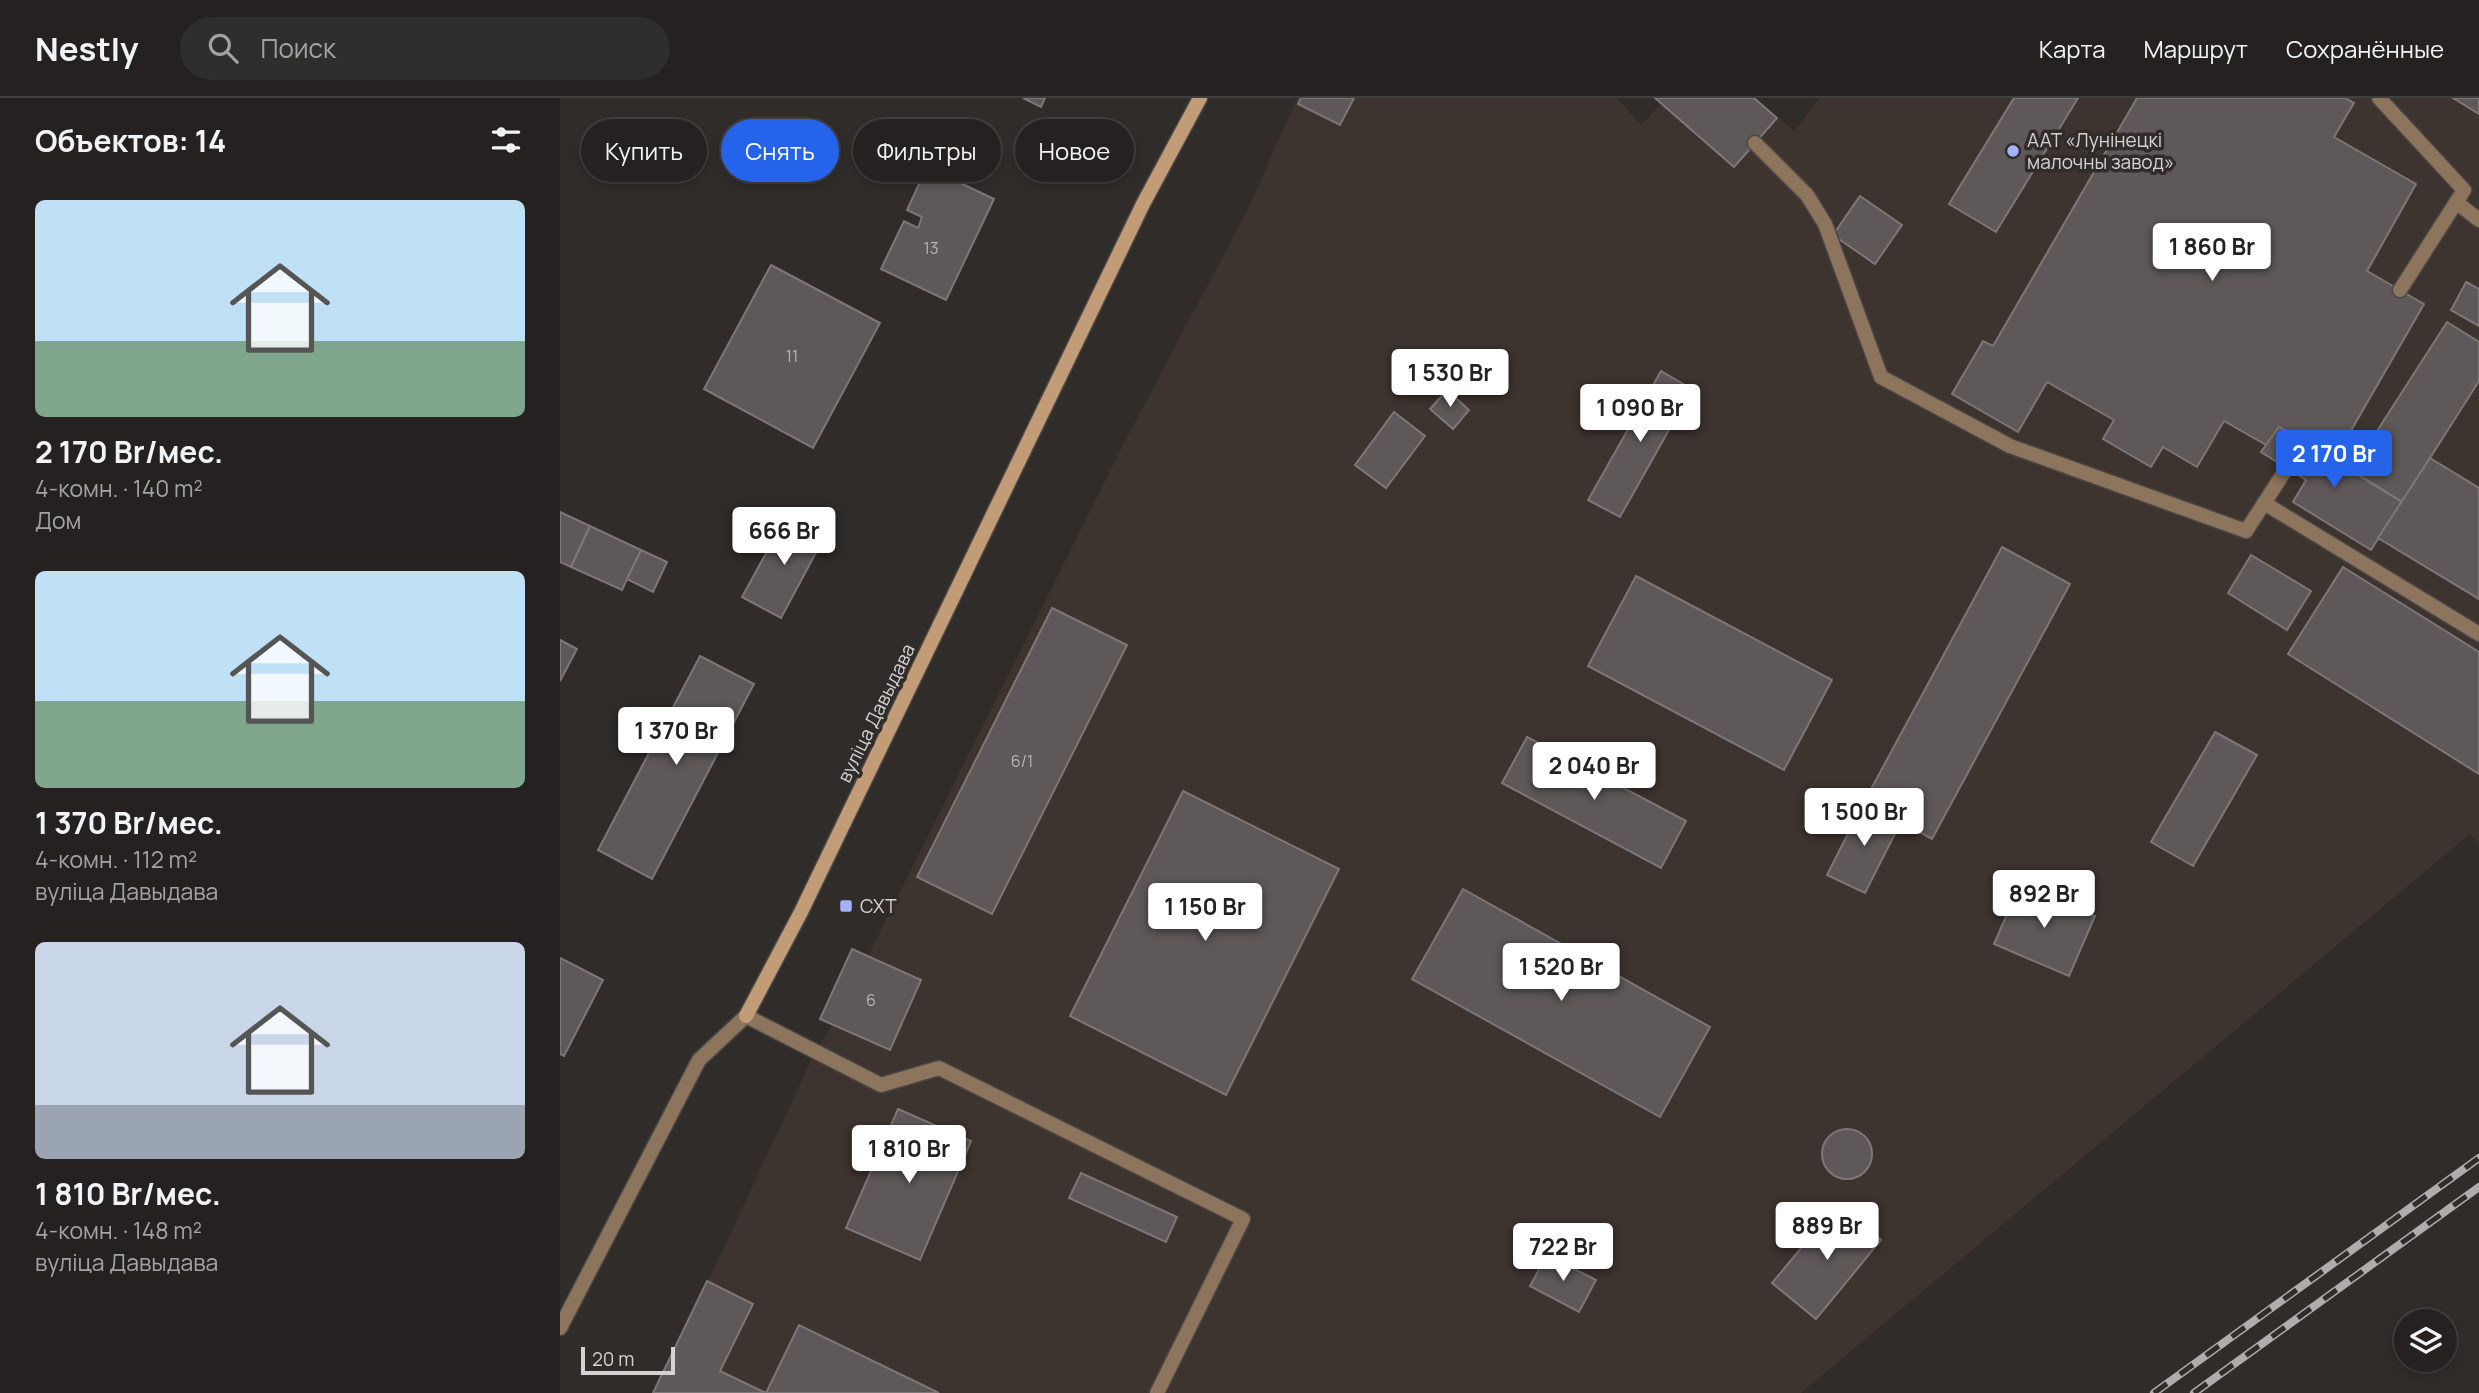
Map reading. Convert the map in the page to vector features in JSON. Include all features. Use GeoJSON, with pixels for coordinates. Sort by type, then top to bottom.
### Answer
{"type":"FeatureCollection","features":[{"type":"Feature","properties":{"kind":"street","name":"вуліца Давыдава"},"geometry":{"type":"LineString","coordinates":[[560,1328],[699,1060],[746,1016],[807,899],[1143,204],[1200,98]]}},
{"type":"Feature","properties":{"kind":"street"},"geometry":{"type":"LineString","coordinates":[[2379,98],[2463,190],[2400,290]]}},
{"type":"Feature","properties":{"kind":"street"},"geometry":{"type":"LineString","coordinates":[[1755,144],[1807,195],[1825,223],[1881,377],[2010,446],[2246,531],[2287,468]]}},
{"type":"Feature","properties":{"kind":"street"},"geometry":{"type":"LineString","coordinates":[[2456,202],[2479,220]]}},
{"type":"Feature","properties":{"kind":"street"},"geometry":{"type":"LineString","coordinates":[[2264,503],[2479,634]]}},
{"type":"Feature","properties":{"kind":"street"},"geometry":{"type":"LineString","coordinates":[[746,1016],[881,1085],[939,1068],[1243,1219],[1157,1393]]}},
{"type":"Feature","properties":{"kind":"shaded area"},"geometry":{"type":"Polygon","coordinates":[[[1297,98],[1617,98],[1641,125],[1661,104],[1655,98],[1754,98],[1795,131],[1819,98],[2479,98],[2479,843],[2470,834],[1801,1393],[656,1393],[815,1052],[832,1025],[820,1019],[852,949],[868,956],[1124,443],[1249,207],[1297,98]]]}},
{"type":"Feature","properties":{"kind":"building"},"geometry":{"type":"Polygon","coordinates":[[[1023,98],[1045,98],[1041,107],[1023,98]]]}},
{"type":"Feature","properties":{"kind":"building"},"geometry":{"type":"Polygon","coordinates":[[[1301,98],[1354,98],[1340,125],[1298,104],[1301,98]]]}},
{"type":"Feature","properties":{"kind":"building"},"geometry":{"type":"Polygon","coordinates":[[[1655,98],[1754,98],[1777,118],[1734,167],[1655,98]]]}},
{"type":"Feature","properties":{"kind":"building","name":"ААТ «Лунінецкі малочны завод»"},"geometry":{"type":"Polygon","coordinates":[[[2014,98],[2078,98],[1996,232],[1949,204],[2014,98]]]}},
{"type":"Feature","properties":{"kind":"building"},"geometry":{"type":"Polygon","coordinates":[[[2137,98],[2345,98],[2354,103],[2334,137],[2416,184],[2367,271],[2424,304],[2334,460],[2279,427],[2268,446],[2224,421],[2197,467],[2163,447],[2151,467],[2103,439],[2114,420],[2047,382],[2018,432],[1952,394],[1983,341],[1993,346],[2137,98]]]}},
{"type":"Feature","properties":{"kind":"building"},"geometry":{"type":"Polygon","coordinates":[[[2453,98],[2479,98],[2479,114],[2453,98]]]}},
{"type":"Feature","properties":{"kind":"building"},"geometry":{"type":"Polygon","coordinates":[[[920,182],[958,182],[994,199],[946,300],[881,269],[904,221],[918,228],[922,217],[907,210],[920,182]]]}},
{"type":"Feature","properties":{"kind":"building"},"geometry":{"type":"Polygon","coordinates":[[[1860,196],[1902,225],[1875,264],[1833,235],[1860,196]]]}},
{"type":"Feature","properties":{"kind":"building"},"geometry":{"type":"Polygon","coordinates":[[[771,265],[880,323],[813,448],[704,389],[771,265]]]}},
{"type":"Feature","properties":{"kind":"building"},"geometry":{"type":"Polygon","coordinates":[[[2466,282],[2479,289],[2479,326],[2451,310],[2466,282]]]}},
{"type":"Feature","properties":{"kind":"building"},"geometry":{"type":"Polygon","coordinates":[[[2447,322],[2479,342],[2479,381],[2402,502],[2352,470],[2447,322]]]}},
{"type":"Feature","properties":{"kind":"building"},"geometry":{"type":"Polygon","coordinates":[[[1661,371],[1692,389],[1620,517],[1588,500],[1661,371]]]}},
{"type":"Feature","properties":{"kind":"building"},"geometry":{"type":"Polygon","coordinates":[[[1447,390],[1469,410],[1453,429],[1430,409],[1447,390]]]}},
{"type":"Feature","properties":{"kind":"building"},"geometry":{"type":"Polygon","coordinates":[[[1394,412],[1425,436],[1386,488],[1355,465],[1394,412]]]}},
{"type":"Feature","properties":{"kind":"building"},"geometry":{"type":"Polygon","coordinates":[[[2279,427],[2402,502],[2371,550],[2293,502],[2306,480],[2261,452],[2279,427]]]}},
{"type":"Feature","properties":{"kind":"building"},"geometry":{"type":"Polygon","coordinates":[[[2430,458],[2479,488],[2479,599],[2378,538],[2430,458]]]}},
{"type":"Feature","properties":{"kind":"building"},"geometry":{"type":"Polygon","coordinates":[[[560,512],[590,526],[571,567],[560,562],[560,512]]]}},
{"type":"Feature","properties":{"kind":"building"},"geometry":{"type":"Polygon","coordinates":[[[787,515],[825,536],[781,618],[742,597],[787,515]]]}},
{"type":"Feature","properties":{"kind":"building"},"geometry":{"type":"Polygon","coordinates":[[[590,526],[641,550],[622,590],[571,567],[590,526]]]}},
{"type":"Feature","properties":{"kind":"building"},"geometry":{"type":"Polygon","coordinates":[[[2002,547],[2070,584],[1932,839],[1864,802],[2002,547]]]}},
{"type":"Feature","properties":{"kind":"building"},"geometry":{"type":"Polygon","coordinates":[[[641,550],[667,562],[653,592],[627,579],[641,550]]]}},
{"type":"Feature","properties":{"kind":"building"},"geometry":{"type":"Polygon","coordinates":[[[2251,555],[2311,591],[2287,630],[2228,593],[2251,555]]]}},
{"type":"Feature","properties":{"kind":"building"},"geometry":{"type":"Polygon","coordinates":[[[2343,567],[2479,652],[2479,774],[2288,654],[2343,567]]]}},
{"type":"Feature","properties":{"kind":"building"},"geometry":{"type":"Polygon","coordinates":[[[1636,576],[1832,680],[1784,770],[1588,666],[1636,576]]]}},
{"type":"Feature","properties":{"kind":"building"},"geometry":{"type":"Polygon","coordinates":[[[1052,608],[1127,645],[992,914],[917,877],[1052,608]]]}},
{"type":"Feature","properties":{"kind":"building"},"geometry":{"type":"Polygon","coordinates":[[[560,640],[577,649],[560,681],[560,640]]]}},
{"type":"Feature","properties":{"kind":"building"},"geometry":{"type":"Polygon","coordinates":[[[700,656],[754,684],[652,879],[598,850],[700,656]]]}},
{"type":"Feature","properties":{"kind":"building"},"geometry":{"type":"Polygon","coordinates":[[[2215,732],[2257,755],[2193,866],[2151,842],[2215,732]]]}},
{"type":"Feature","properties":{"kind":"building"},"geometry":{"type":"Polygon","coordinates":[[[1527,737],[1686,821],[1661,868],[1502,783],[1527,737]]]}},
{"type":"Feature","properties":{"kind":"building"},"geometry":{"type":"Polygon","coordinates":[[[1183,791],[1339,869],[1226,1095],[1070,1016],[1183,791]]]}},
{"type":"Feature","properties":{"kind":"building"},"geometry":{"type":"Polygon","coordinates":[[[1864,802],[1901,822],[1865,893],[1827,875],[1864,802]]]}},
{"type":"Feature","properties":{"kind":"building"},"geometry":{"type":"Polygon","coordinates":[[[2020,884],[2095,916],[2069,976],[1994,944],[2020,884]]]}},
{"type":"Feature","properties":{"kind":"building"},"geometry":{"type":"Polygon","coordinates":[[[1463,889],[1710,1027],[1660,1117],[1412,979],[1463,889]]]}},
{"type":"Feature","properties":{"kind":"building"},"geometry":{"type":"Polygon","coordinates":[[[852,949],[921,980],[890,1050],[820,1019],[852,949]]]}},
{"type":"Feature","properties":{"kind":"building"},"geometry":{"type":"Polygon","coordinates":[[[560,958],[603,980],[564,1056],[560,1054],[560,958]]]}},
{"type":"Feature","properties":{"kind":"building"},"geometry":{"type":"Polygon","coordinates":[[[898,1109],[971,1141],[920,1260],[846,1228],[898,1109]]]}},
{"type":"Feature","properties":{"kind":"building"},"geometry":{"type":"Polygon","coordinates":[[[1847,1129],[1865,1136],[1872,1154],[1865,1172],[1847,1179],[1829,1172],[1822,1154],[1829,1136],[1847,1129]]]}},
{"type":"Feature","properties":{"kind":"building"},"geometry":{"type":"Polygon","coordinates":[[[1081,1173],[1177,1217],[1166,1242],[1069,1198],[1081,1173]]]}},
{"type":"Feature","properties":{"kind":"building"},"geometry":{"type":"Polygon","coordinates":[[[1838,1204],[1881,1240],[1816,1319],[1772,1283],[1838,1204]]]}},
{"type":"Feature","properties":{"kind":"building"},"geometry":{"type":"Polygon","coordinates":[[[1547,1255],[1596,1280],[1579,1312],[1530,1286],[1547,1255]]]}},
{"type":"Feature","properties":{"kind":"building"},"geometry":{"type":"Polygon","coordinates":[[[707,1281],[753,1304],[720,1371],[766,1393],[653,1393],[707,1281]]]}},
{"type":"Feature","properties":{"kind":"building"},"geometry":{"type":"Polygon","coordinates":[[[799,1325],[939,1393],[766,1393],[799,1325]]]}},
{"type":"Feature","properties":{"kind":"railway"},"geometry":{"type":"LineString","coordinates":[[2154,1393],[2479,1158]]}},
{"type":"Feature","properties":{"kind":"railway"},"geometry":{"type":"LineString","coordinates":[[2194,1393],[2479,1187]]}},
{"type":"Feature","properties":{"kind":"place","name":"ААТ «Лунінецкі малочны завод»"},"geometry":{"type":"Point","coordinates":[2013,151]}},
{"type":"Feature","properties":{"kind":"place","name":"СХТ"},"geometry":{"type":"Point","coordinates":[846,906]}}]}
